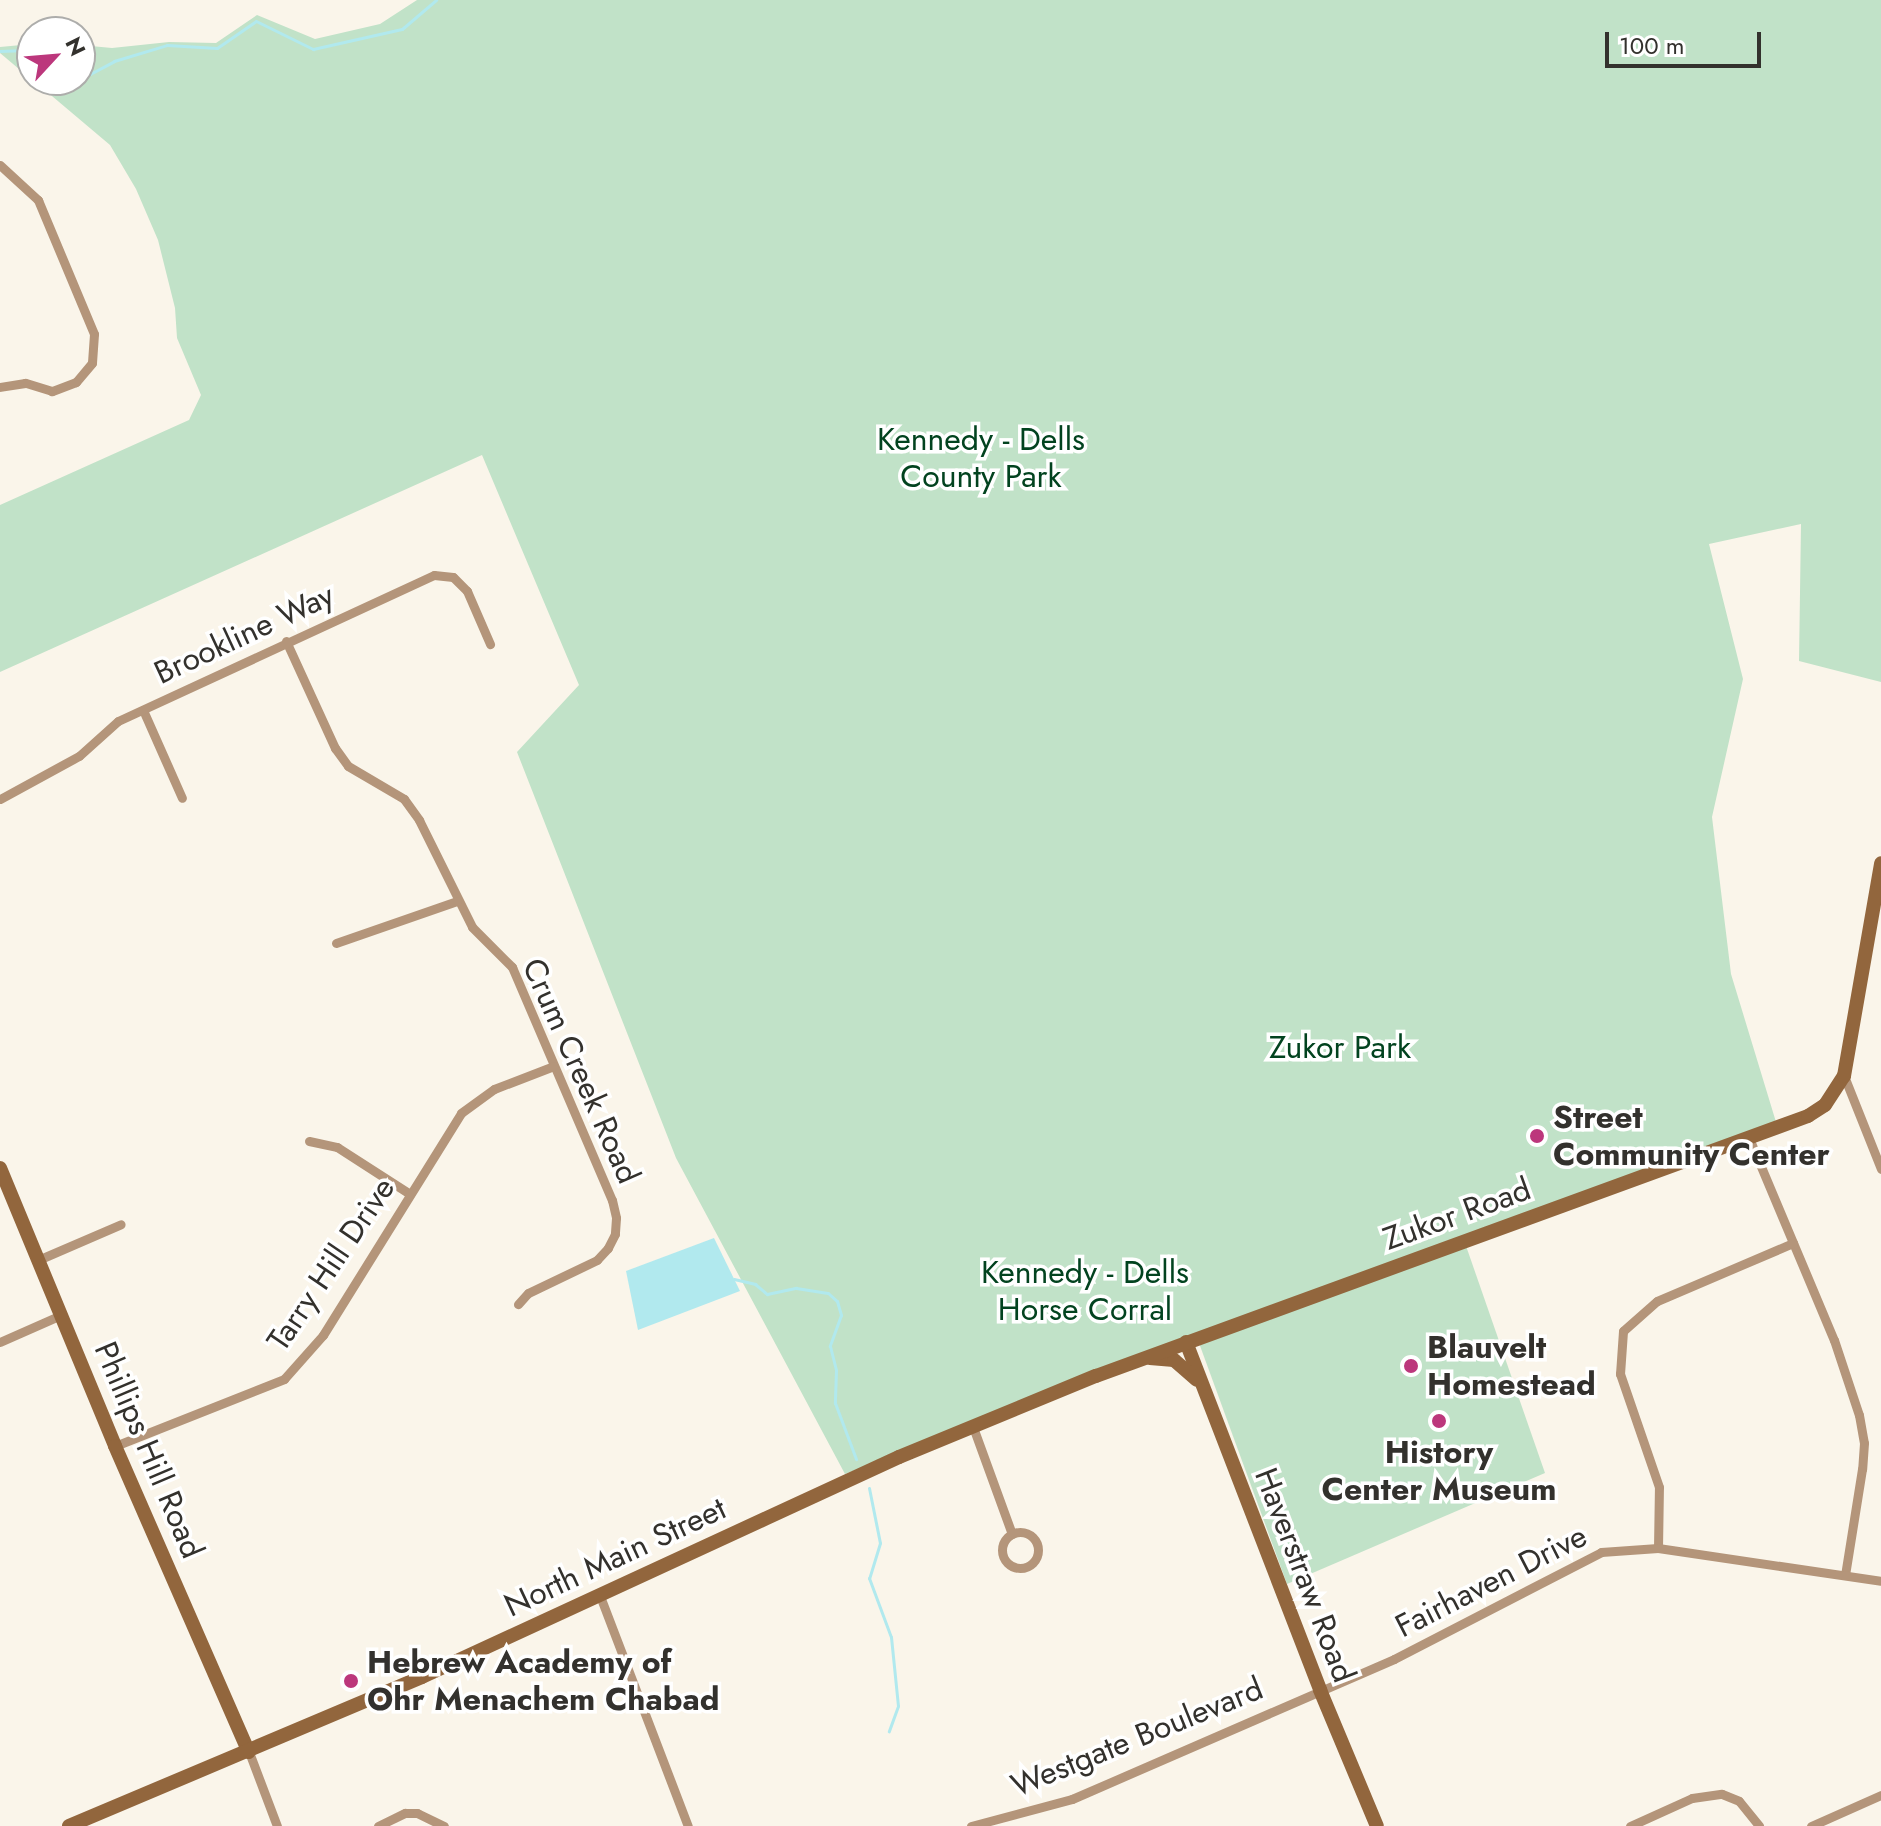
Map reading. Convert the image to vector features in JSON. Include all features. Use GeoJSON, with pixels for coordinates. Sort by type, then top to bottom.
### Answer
{"type":"FeatureCollection","features":[{"type":"Feature","properties":{"kind":"street"},"geometry":{"type":"LineString","coordinates":[[0,165],[38,200],[94,334],[92,363],[76,382],[52,391],[25,383],[0,387]]}},
{"type":"Feature","properties":{"kind":"street","name":"Brookline Way"},"geometry":{"type":"LineString","coordinates":[[0,799],[79,756],[118,721],[434,575],[453,577],[467,591],[490,644]]}},
{"type":"Feature","properties":{"kind":"street","name":"Crum Creek Road"},"geometry":{"type":"LineString","coordinates":[[286,641],[335,748],[348,766],[404,799],[419,820],[472,927],[512,967],[537,1017],[554,1066],[612,1200],[615,1234],[597,1260],[540,1285],[518,1304]]}},
{"type":"Feature","properties":{"kind":"street"},"geometry":{"type":"LineString","coordinates":[[143,710],[182,798]]}},
{"type":"Feature","properties":{"kind":"street","name":"Zukor Road"},"geometry":{"type":"LineString","coordinates":[[1186,1342],[1749,1138],[1816,1110],[1836,1092],[1844,1076],[1881,863]]}},
{"type":"Feature","properties":{"kind":"street"},"geometry":{"type":"LineString","coordinates":[[336,943],[457,901]]}},
{"type":"Feature","properties":{"kind":"street","name":"Tarry Hill Drive"},"geometry":{"type":"LineString","coordinates":[[115,1446],[284,1379],[323,1335],[461,1113],[476,1100],[554,1066]]}},
{"type":"Feature","properties":{"kind":"street"},"geometry":{"type":"LineString","coordinates":[[1844,1076],[1881,1169]]}},
{"type":"Feature","properties":{"kind":"street"},"geometry":{"type":"LineString","coordinates":[[1749,1138],[1834,1340],[1861,1429],[1862,1469],[1845,1575]]}},
{"type":"Feature","properties":{"kind":"street"},"geometry":{"type":"LineString","coordinates":[[309,1141],[337,1147],[410,1194]]}},
{"type":"Feature","properties":{"kind":"street","name":"Phillips Hill Road"},"geometry":{"type":"LineString","coordinates":[[0,1168],[115,1446],[249,1752]]}},
{"type":"Feature","properties":{"kind":"street"},"geometry":{"type":"LineString","coordinates":[[38,1260],[121,1224]]}},
{"type":"Feature","properties":{"kind":"street"},"geometry":{"type":"LineString","coordinates":[[1658,1548],[1659,1487],[1620,1374],[1623,1331],[1657,1301],[1793,1243]]}},
{"type":"Feature","properties":{"kind":"street"},"geometry":{"type":"LineString","coordinates":[[0,1342],[61,1315]]}},
{"type":"Feature","properties":{"kind":"street","name":"North Main Street"},"geometry":{"type":"LineString","coordinates":[[69,1826],[249,1752],[600,1596],[899,1457],[1186,1342]]}},
{"type":"Feature","properties":{"kind":"street","name":"Haverstraw Road"},"geometry":{"type":"LineString","coordinates":[[1186,1342],[1320,1690],[1377,1826]]}},
{"type":"Feature","properties":{"kind":"street"},"geometry":{"type":"LineString","coordinates":[[1138,1360],[1164,1358],[1179,1363],[1192,1373],[1204,1392]]}},
{"type":"Feature","properties":{"kind":"street"},"geometry":{"type":"LineString","coordinates":[[973,1427],[1012,1534]]}},
{"type":"Feature","properties":{"kind":"street","name":"Fairhaven Drive"},"geometry":{"type":"LineString","coordinates":[[1320,1690],[1394,1659],[1601,1552],[1658,1548],[1881,1581]]}},
{"type":"Feature","properties":{"kind":"street"},"geometry":{"type":"LineString","coordinates":[[600,1596],[688,1826]]}},
{"type":"Feature","properties":{"kind":"street","name":"Westgate Boulevard"},"geometry":{"type":"LineString","coordinates":[[971,1826],[1072,1799],[1320,1690]]}},
{"type":"Feature","properties":{"kind":"street"},"geometry":{"type":"LineString","coordinates":[[249,1752],[277,1826]]}},
{"type":"Feature","properties":{"kind":"street"},"geometry":{"type":"LineString","coordinates":[[1630,1826],[1692,1798],[1722,1794],[1739,1801],[1759,1826]]}},
{"type":"Feature","properties":{"kind":"street"},"geometry":{"type":"LineString","coordinates":[[1811,1826],[1881,1795]]}},
{"type":"Feature","properties":{"kind":"street"},"geometry":{"type":"LineString","coordinates":[[378,1826],[405,1813],[417,1813],[444,1826]]}},
{"type":"Feature","properties":{"kind":"green space","name":"Kennedy - Dells County Park"},"geometry":{"type":"Polygon","coordinates":[[[417,0],[1881,0],[1881,682],[1799,661],[1801,524],[1709,544],[1743,679],[1712,817],[1731,974],[1776,1122],[1208,1332],[845,1474],[676,1158],[517,752],[579,685],[482,455],[0,672],[0,505],[189,420],[201,395],[177,338],[175,308],[158,240],[136,189],[110,145],[52,96],[96,96],[96,46],[216,43],[257,15],[315,39],[380,24],[417,0]]]}},
{"type":"Feature","properties":{"kind":"green space"},"geometry":{"type":"Polygon","coordinates":[[[16,46],[16,66],[0,53],[0,47],[16,46]]]}},
{"type":"Feature","properties":{"kind":"green space"},"geometry":{"type":"Polygon","coordinates":[[[1465,1243],[1545,1473],[1287,1584],[1199,1343],[1465,1243]]]}},
{"type":"Feature","properties":{"kind":"water"},"geometry":{"type":"Polygon","coordinates":[[[714,1238],[740,1291],[638,1330],[626,1271],[714,1238]]]}},
{"type":"Feature","properties":{"kind":"waterway"},"geometry":{"type":"LineString","coordinates":[[96,71],[114,61],[167,45],[217,48],[256,21],[313,49],[402,29],[436,0]]}},
{"type":"Feature","properties":{"kind":"waterway"},"geometry":{"type":"LineString","coordinates":[[0,51],[16,50]]}},
{"type":"Feature","properties":{"kind":"waterway"},"geometry":{"type":"LineString","coordinates":[[734,1279],[755,1284],[767,1294],[796,1288],[828,1293],[837,1301],[841,1315],[830,1346],[836,1370],[835,1403],[856,1459]]}},
{"type":"Feature","properties":{"kind":"waterway"},"geometry":{"type":"LineString","coordinates":[[869,1488],[880,1543],[869,1578],[891,1637],[898,1706],[889,1731]]}},
{"type":"Feature","properties":{"kind":"place","name":"Street Community Center"},"geometry":{"type":"Point","coordinates":[1537,1136]}},
{"type":"Feature","properties":{"kind":"place","name":"Blauvelt Homestead"},"geometry":{"type":"Point","coordinates":[1411,1366]}},
{"type":"Feature","properties":{"kind":"place","name":"History Center Museum"},"geometry":{"type":"Point","coordinates":[1439,1421]}},
{"type":"Feature","properties":{"kind":"place","name":"Hebrew Academy of Ohr Menachem Chabad"},"geometry":{"type":"Point","coordinates":[351,1681]}},
{"type":"Feature","properties":{"kind":"park label","name":"Zukor Park"},"geometry":{"type":"Point","coordinates":[1340,1047]}},
{"type":"Feature","properties":{"kind":"park label","name":"Kennedy - Dells Horse Corral"},"geometry":{"type":"Point","coordinates":[1085,1292]}}]}
